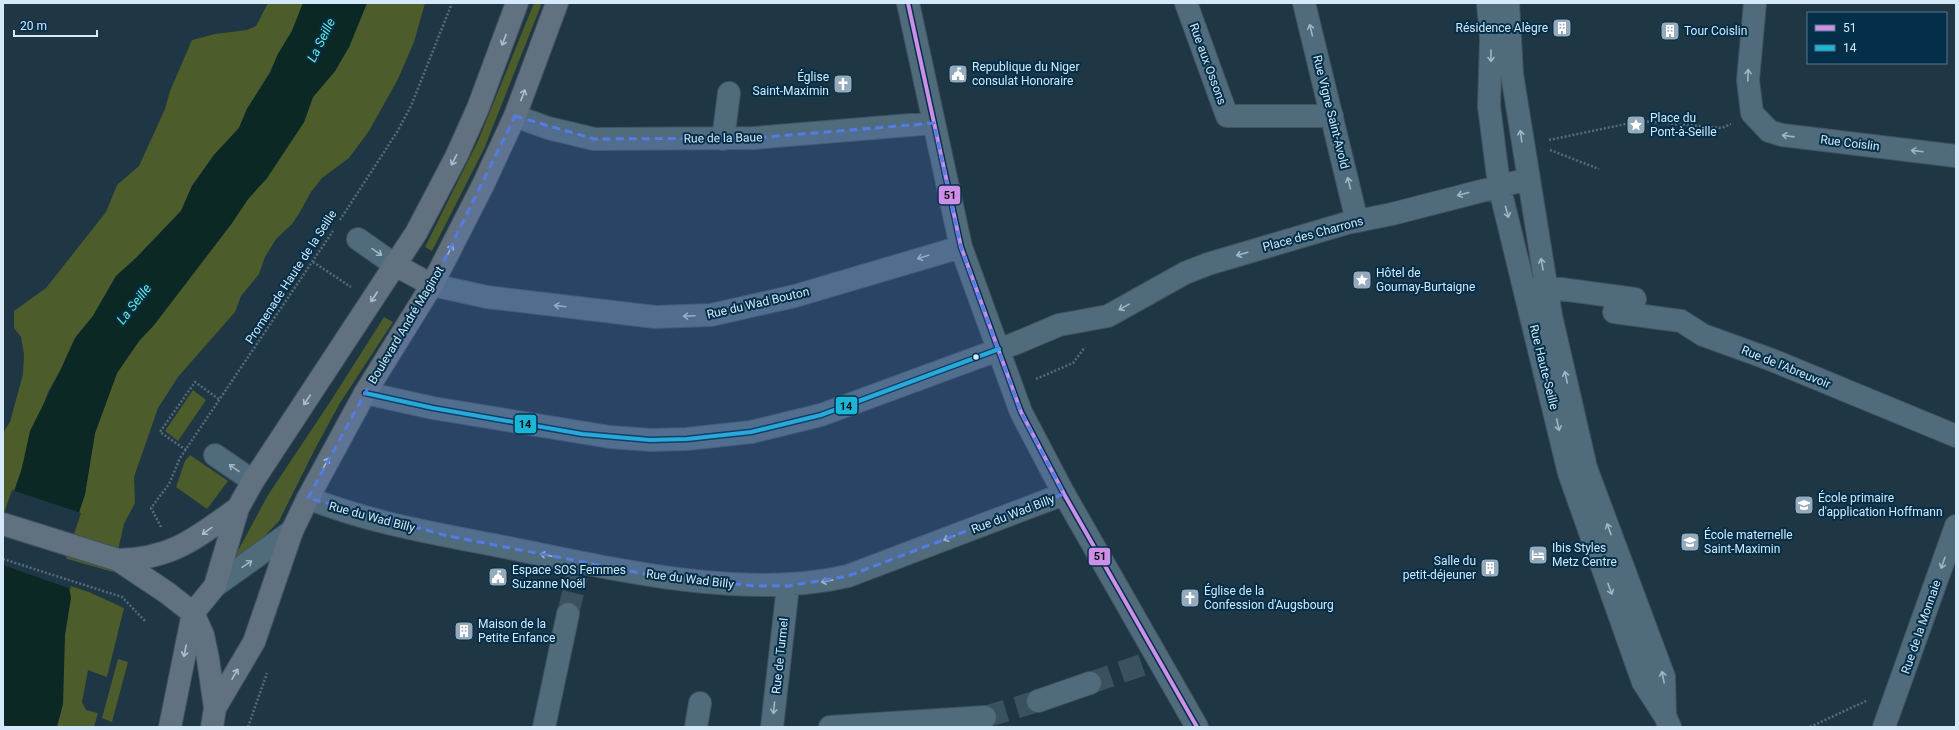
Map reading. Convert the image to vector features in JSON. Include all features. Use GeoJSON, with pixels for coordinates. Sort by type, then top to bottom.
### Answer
{"type":"FeatureCollection","features":[{"type":"Feature","properties":{"kind":"main road"},"geometry":{"type":"LineString","coordinates":[[170,727],[193,613],[215,586],[238,508],[253,481],[416,234],[456,157],[478,108],[518,3]]}},
{"type":"Feature","properties":{"kind":"main road","name":"Boulevard André Maginot"},"geometry":{"type":"LineString","coordinates":[[213,718],[254,642],[292,532],[308,498],[365,393],[432,285],[483,185],[515,116],[557,3]]}},
{"type":"Feature","properties":{"kind":"main road"},"geometry":{"type":"LineString","coordinates":[[395,265],[432,285]]}},
{"type":"Feature","properties":{"kind":"main road"},"geometry":{"type":"LineString","coordinates":[[118,560],[139,560],[155,557],[177,549],[200,535],[238,508]]}},
{"type":"Feature","properties":{"kind":"main road"},"geometry":{"type":"LineString","coordinates":[[3,524],[118,560],[166,592],[193,613]]}},
{"type":"Feature","properties":{"kind":"main road","name":"Boulevard André Maginot"},"geometry":{"type":"LineString","coordinates":[[193,613],[203,635],[213,718]]}},
{"type":"Feature","properties":{"kind":"street"},"geometry":{"type":"LineString","coordinates":[[908,3],[961,246],[1021,412],[1150,662],[1197,727]]}},
{"type":"Feature","properties":{"kind":"street","name":"Rue aux Ossons"},"geometry":{"type":"LineString","coordinates":[[1186,3],[1227,116],[1332,116]]}},
{"type":"Feature","properties":{"kind":"street","name":"Rue Vigne Saint-Avold"},"geometry":{"type":"LineString","coordinates":[[1304,3],[1332,116],[1352,222]]}},
{"type":"Feature","properties":{"kind":"street","name":"Rue Haute-Seille"},"geometry":{"type":"LineString","coordinates":[[1488,3],[1491,38],[1489,106],[1499,185],[1536,288],[1586,468],[1664,677],[1667,722]]}},
{"type":"Feature","properties":{"kind":"street","name":"Rue Haute-Seille"},"geometry":{"type":"LineString","coordinates":[[1508,3],[1512,74],[1528,178],[1536,288]]}},
{"type":"Feature","properties":{"kind":"street"},"geometry":{"type":"LineString","coordinates":[[1752,113],[1748,80],[1755,3]]}},
{"type":"Feature","properties":{"kind":"street"},"geometry":{"type":"LineString","coordinates":[[723,139],[729,93]]}},
{"type":"Feature","properties":{"kind":"street","name":"Rue Coislin"},"geometry":{"type":"LineString","coordinates":[[1752,113],[1769,131],[1782,136],[1956,156]]}},
{"type":"Feature","properties":{"kind":"street","name":"Rue de la Baue"},"geometry":{"type":"LineString","coordinates":[[515,116],[548,128],[594,140],[754,138],[934,123]]}},
{"type":"Feature","properties":{"kind":"street","name":"Place des Charrons"},"geometry":{"type":"LineString","coordinates":[[365,393],[434,408],[582,434],[650,440],[687,439],[751,432],[821,415],[999,349],[1058,325],[1108,316],[1185,273],[1208,264],[1352,222],[1392,214],[1528,178]]}},
{"type":"Feature","properties":{"kind":"street"},"geometry":{"type":"LineString","coordinates":[[358,239],[395,265]]}},
{"type":"Feature","properties":{"kind":"street","name":"Rue du Wad Bouton"},"geometry":{"type":"LineString","coordinates":[[432,285],[488,297],[655,317],[711,315],[795,296],[961,246]]}},
{"type":"Feature","properties":{"kind":"street"},"geometry":{"type":"LineString","coordinates":[[1536,288],[1635,299]]}},
{"type":"Feature","properties":{"kind":"street","name":"Rue de l'Abreuvoir"},"geometry":{"type":"LineString","coordinates":[[1614,312],[1681,321],[1703,335],[1772,360],[1956,436]]}},
{"type":"Feature","properties":{"kind":"street"},"geometry":{"type":"LineString","coordinates":[[215,455],[253,481]]}},
{"type":"Feature","properties":{"kind":"street","name":"Rue du Wad Billy"},"geometry":{"type":"LineString","coordinates":[[308,498],[362,516],[456,537],[579,569],[645,574],[754,586],[788,586],[825,582],[848,576],[1064,494]]}},
{"type":"Feature","properties":{"kind":"street","name":"Rue de la Monnaie"},"geometry":{"type":"LineString","coordinates":[[1884,727],[1893,706],[1956,526]]}},
{"type":"Feature","properties":{"kind":"street"},"geometry":{"type":"LineString","coordinates":[[215,586],[292,532]]}},
{"type":"Feature","properties":{"kind":"street","name":"Rue de Turmel"},"geometry":{"type":"LineString","coordinates":[[772,727],[788,586]]}},
{"type":"Feature","properties":{"kind":"street"},"geometry":{"type":"LineString","coordinates":[[544,727],[568,614]]}},
{"type":"Feature","properties":{"kind":"street"},"geometry":{"type":"LineString","coordinates":[[1038,701],[1090,683]]}},
{"type":"Feature","properties":{"kind":"street"},"geometry":{"type":"LineString","coordinates":[[696,727],[700,703]]}},
{"type":"Feature","properties":{"kind":"street"},"geometry":{"type":"LineString","coordinates":[[830,727],[985,717]]}},
{"type":"Feature","properties":{"kind":"path","name":"Promenade Haute de la Seille"},"geometry":{"type":"LineString","coordinates":[[337,224],[397,132],[411,106],[452,3]]}},
{"type":"Feature","properties":{"kind":"path"},"geometry":{"type":"LineString","coordinates":[[1548,140],[1640,121],[1722,128],[1752,113]]}},
{"type":"Feature","properties":{"kind":"path"},"geometry":{"type":"LineString","coordinates":[[1548,149],[1600,169]]}},
{"type":"Feature","properties":{"kind":"path","name":"Promenade Haute de la Seille"},"geometry":{"type":"LineString","coordinates":[[177,549],[165,535],[152,508],[169,484],[186,450],[333,230]]}},
{"type":"Feature","properties":{"kind":"path"},"geometry":{"type":"LineString","coordinates":[[1013,389],[1073,363],[1108,316]]}},
{"type":"Feature","properties":{"kind":"path"},"geometry":{"type":"LineString","coordinates":[[186,450],[160,432],[195,382],[220,400]]}},
{"type":"Feature","properties":{"kind":"path"},"geometry":{"type":"LineString","coordinates":[[3,559],[122,597],[145,621]]}},
{"type":"Feature","properties":{"kind":"path"},"geometry":{"type":"LineString","coordinates":[[1810,727],[1872,699],[1893,706]]}},
{"type":"Feature","properties":{"kind":"highlighted area"},"geometry":{"type":"Polygon","coordinates":[[[515,116],[594,139],[754,138],[934,123],[961,247],[1021,412],[1064,494],[848,576],[788,586],[754,586],[645,574],[448,536],[308,498],[365,393],[432,285],[515,116]]]}},
{"type":"Feature","properties":{"kind":"green space"},"geometry":{"type":"Polygon","coordinates":[[[268,3],[303,3],[292,31],[278,54],[270,72],[247,109],[239,128],[214,155],[192,186],[181,211],[136,258],[116,276],[93,316],[75,338],[61,369],[48,392],[3,523],[3,433],[10,422],[23,374],[24,354],[21,337],[14,328],[14,311],[46,288],[106,212],[117,185],[139,166],[165,109],[170,91],[192,40],[215,34],[247,30],[256,26],[268,3]]]}},
{"type":"Feature","properties":{"kind":"green space"},"geometry":{"type":"Polygon","coordinates":[[[367,3],[425,3],[414,42],[398,79],[369,131],[349,158],[322,178],[311,192],[292,224],[276,239],[265,257],[259,274],[241,296],[235,312],[178,377],[158,408],[134,477],[135,503],[124,524],[113,572],[64,558],[85,494],[95,433],[117,373],[139,341],[154,325],[232,223],[248,199],[267,178],[304,122],[313,97],[335,71],[349,47],[367,3]]]}},
{"type":"Feature","properties":{"kind":"green space"},"geometry":{"type":"Polygon","coordinates":[[[534,3],[542,3],[484,149],[432,251],[425,247],[478,141],[534,3]]]}},
{"type":"Feature","properties":{"kind":"green space"},"geometry":{"type":"Polygon","coordinates":[[[384,317],[393,322],[340,403],[279,521],[258,543],[234,558],[268,495],[332,399],[384,317]]]}},
{"type":"Feature","properties":{"kind":"green space"},"geometry":{"type":"Polygon","coordinates":[[[193,390],[206,400],[178,441],[165,431],[193,390]]]}},
{"type":"Feature","properties":{"kind":"green space"},"geometry":{"type":"Polygon","coordinates":[[[190,455],[228,481],[207,509],[176,487],[185,461],[190,455]]]}},
{"type":"Feature","properties":{"kind":"green space"},"geometry":{"type":"Polygon","coordinates":[[[3,564],[89,592],[124,608],[107,677],[88,670],[82,702],[86,710],[98,713],[94,727],[5,727],[3,720],[3,564]]]}},
{"type":"Feature","properties":{"kind":"green space"},"geometry":{"type":"Polygon","coordinates":[[[118,659],[128,662],[112,722],[102,718],[118,659]]]}},
{"type":"Feature","properties":{"kind":"water","name":"La Seille"},"geometry":{"type":"Polygon","coordinates":[[[303,3],[367,3],[349,47],[335,71],[313,97],[304,122],[267,178],[248,199],[232,223],[154,325],[139,341],[117,373],[95,433],[85,494],[64,558],[71,598],[65,635],[63,704],[57,727],[5,727],[3,720],[3,523],[21,472],[30,431],[75,338],[93,316],[116,276],[136,258],[181,211],[192,186],[214,155],[239,128],[247,109],[270,73],[278,54],[292,31],[303,3]]]}},
{"type":"Feature","properties":{"kind":"pier"},"geometry":{"type":"Polygon","coordinates":[[[12,490],[81,513],[66,558],[71,589],[3,565],[3,516],[12,490]]]}},
{"type":"Feature","properties":{"kind":"tunnel"},"geometry":{"type":"LineString","coordinates":[[568,614],[577,576]]}},
{"type":"Feature","properties":{"kind":"tunnel"},"geometry":{"type":"LineString","coordinates":[[1090,683],[1142,665]]}},
{"type":"Feature","properties":{"kind":"tunnel"},"geometry":{"type":"LineString","coordinates":[[985,717],[1038,701]]}},
{"type":"Feature","properties":{"kind":"transit line","name":"51"},"geometry":{"type":"LineString","coordinates":[[908,3],[961,247],[1021,412],[1064,494],[1197,727]]}},
{"type":"Feature","properties":{"kind":"transit line","name":"14"},"geometry":{"type":"LineString","coordinates":[[365,393],[433,408],[582,434],[650,440],[687,439],[751,432],[821,415],[999,349]]}},
{"type":"Feature","properties":{"kind":"place","name":"Résidence Alègre"},"geometry":{"type":"Point","coordinates":[1562,28]}},
{"type":"Feature","properties":{"kind":"place","name":"Tour Coislin"},"geometry":{"type":"Point","coordinates":[1670,31]}},
{"type":"Feature","properties":{"kind":"place","name":"Republique du Niger consulat Honoraire"},"geometry":{"type":"Point","coordinates":[958,74]}},
{"type":"Feature","properties":{"kind":"place","name":"Église Saint-Maximin"},"geometry":{"type":"Point","coordinates":[843,84]}},
{"type":"Feature","properties":{"kind":"place","name":"Place du Pont-à-Seille"},"geometry":{"type":"Point","coordinates":[1636,125]}},
{"type":"Feature","properties":{"kind":"place","name":"Hôtel de Gournay-Burtaigne"},"geometry":{"type":"Point","coordinates":[1362,280]}},
{"type":"Feature","properties":{"kind":"place","name":"École primaire d'application Hoffmann"},"geometry":{"type":"Point","coordinates":[1804,505]}},
{"type":"Feature","properties":{"kind":"place","name":"École maternelle Saint-Maximin"},"geometry":{"type":"Point","coordinates":[1690,542]}},
{"type":"Feature","properties":{"kind":"place","name":"Ibis Styles Metz Centre"},"geometry":{"type":"Point","coordinates":[1538,555]}},
{"type":"Feature","properties":{"kind":"place","name":"Salle du petit-déjeuner"},"geometry":{"type":"Point","coordinates":[1490,568]}},
{"type":"Feature","properties":{"kind":"place","name":"Espace SOS Femmes Suzanne Noël"},"geometry":{"type":"Point","coordinates":[498,577]}},
{"type":"Feature","properties":{"kind":"place","name":"Église de la Confession d'Augsbourg"},"geometry":{"type":"Point","coordinates":[1190,598]}},
{"type":"Feature","properties":{"kind":"place","name":"Maison de la Petite Enfance"},"geometry":{"type":"Point","coordinates":[464,631]}}]}
